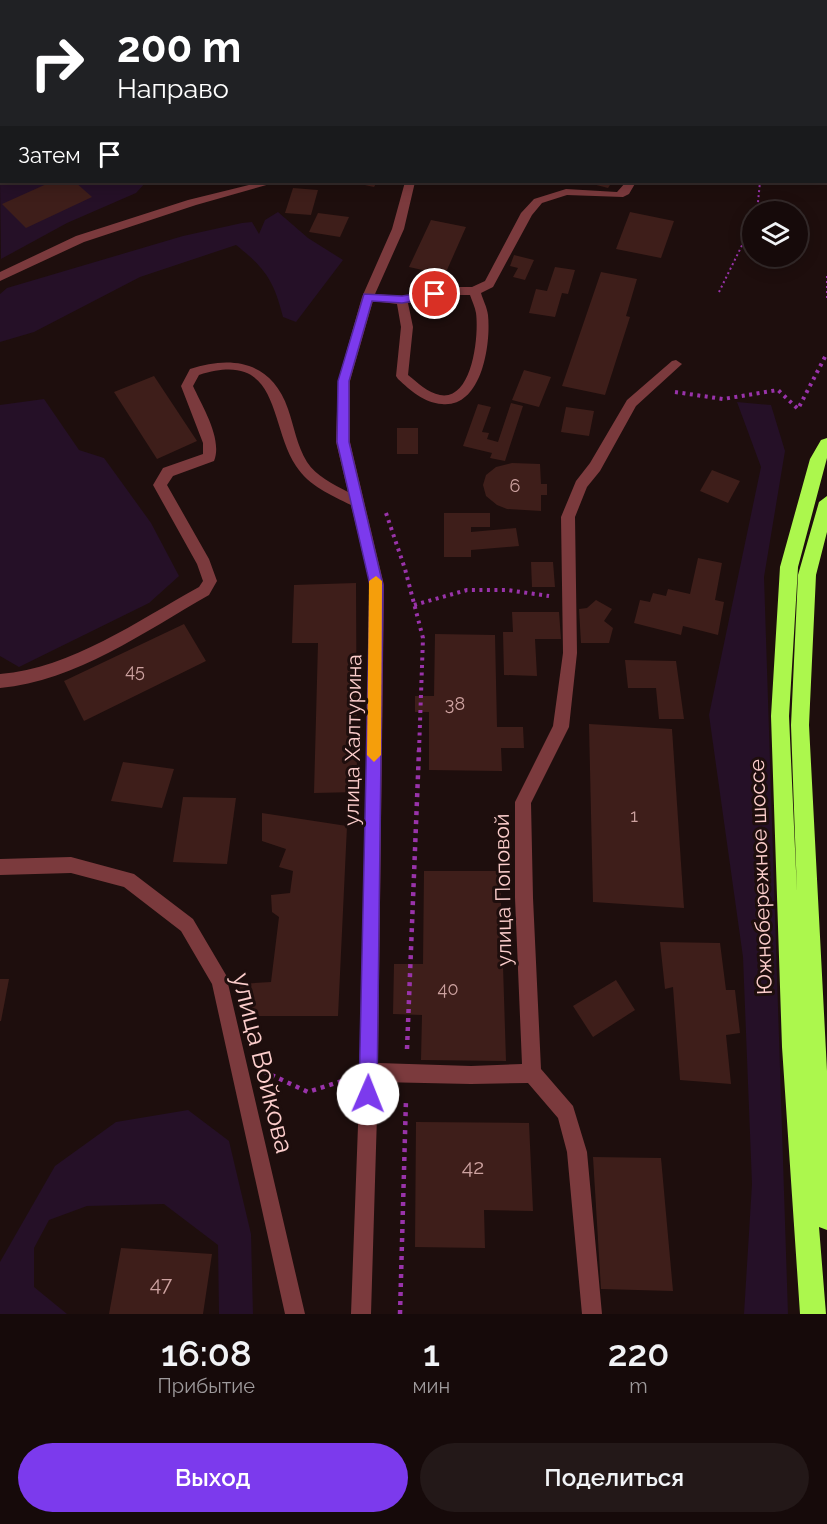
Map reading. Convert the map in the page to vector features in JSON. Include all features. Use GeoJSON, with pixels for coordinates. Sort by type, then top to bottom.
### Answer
{"type":"FeatureCollection","features":[{"type":"Feature","properties":{"kind":"highway","name":"Южнобережное шоссе"},"geometry":{"type":"LineString","coordinates":[[813,1314],[793,1047],[780,716],[789,567],[822,451]]}},
{"type":"Feature","properties":{"kind":"highway"},"geometry":{"type":"LineString","coordinates":[[827,502],[807,575],[800,725],[815,1061],[827,1218]]}},
{"type":"Feature","properties":{"kind":"street"},"geometry":{"type":"LineString","coordinates":[[0,0],[8,0]]}},
{"type":"Feature","properties":{"kind":"street"},"geometry":{"type":"LineString","coordinates":[[0,277],[80,239],[192,202],[268,183]]}},
{"type":"Feature","properties":{"kind":"street","name":"улица Халтурина"},"geometry":{"type":"LineString","coordinates":[[361,1314],[369,1072],[377,585],[343,442],[344,381],[368,297],[398,229],[410,183]]}},
{"type":"Feature","properties":{"kind":"street"},"geometry":{"type":"LineString","coordinates":[[368,297],[402,300],[452,291],[474,291],[489,284],[522,222],[538,201],[566,192],[619,195],[625,192],[630,183]]}},
{"type":"Feature","properties":{"kind":"street"},"geometry":{"type":"LineString","coordinates":[[402,300],[407,327],[402,376],[422,393],[446,400],[462,396],[472,380],[480,352],[482,315],[474,291]]}},
{"type":"Feature","properties":{"kind":"street"},"geometry":{"type":"LineString","coordinates":[[650,387],[676,364]]}},
{"type":"Feature","properties":{"kind":"street"},"geometry":{"type":"LineString","coordinates":[[0,681],[15,682],[76,661],[204,591],[210,581],[204,563],[160,485],[168,472],[209,457],[210,443],[188,386],[194,372],[211,365],[230,365],[248,370],[265,380],[276,394],[285,426],[301,462],[315,480],[359,503]]}},
{"type":"Feature","properties":{"kind":"street","name":"улица Поповой"},"geometry":{"type":"LineString","coordinates":[[532,1073],[524,898],[523,802],[561,727],[570,653],[568,517],[581,485],[595,467],[631,403],[650,387]]}},
{"type":"Feature","properties":{"kind":"street","name":"улица Войкова"},"geometry":{"type":"LineString","coordinates":[[0,867],[71,865],[128,880],[187,925],[220,981],[240,1060],[295,1314]]}},
{"type":"Feature","properties":{"kind":"street"},"geometry":{"type":"LineString","coordinates":[[369,1072],[532,1073],[566,1113],[577,1152],[592,1314]]}},
{"type":"Feature","properties":{"kind":"path"},"geometry":{"type":"LineString","coordinates":[[758,201],[760,183]]}},
{"type":"Feature","properties":{"kind":"path"},"geometry":{"type":"LineString","coordinates":[[719,292],[742,245]]}},
{"type":"Feature","properties":{"kind":"path"},"geometry":{"type":"LineString","coordinates":[[827,276],[827,298]]}},
{"type":"Feature","properties":{"kind":"path"},"geometry":{"type":"LineString","coordinates":[[650,387],[723,399],[778,390],[798,409],[827,353]]}},
{"type":"Feature","properties":{"kind":"path"},"geometry":{"type":"LineString","coordinates":[[383,506],[423,638],[400,1314]]}},
{"type":"Feature","properties":{"kind":"path"},"geometry":{"type":"LineString","coordinates":[[414,605],[467,590],[507,590],[569,598]]}},
{"type":"Feature","properties":{"kind":"path"},"geometry":{"type":"LineString","coordinates":[[240,1060],[308,1092],[369,1072]]}},
{"type":"Feature","properties":{"kind":"shaded area"},"geometry":{"type":"Polygon","coordinates":[[[0,183],[145,183],[136,193],[67,223],[1,259],[0,183]]]}},
{"type":"Feature","properties":{"kind":"shaded area"},"geometry":{"type":"Polygon","coordinates":[[[278,212],[308,238],[343,260],[296,322],[283,317],[276,294],[267,276],[236,245],[140,277],[34,332],[0,342],[0,294],[7,288],[183,236],[242,223],[252,222],[259,234],[265,220],[278,212]]]}},
{"type":"Feature","properties":{"kind":"shaded area"},"geometry":{"type":"Polygon","coordinates":[[[44,399],[79,450],[104,458],[151,523],[179,576],[149,603],[19,667],[0,656],[0,405],[44,399]]]}},
{"type":"Feature","properties":{"kind":"shaded area"},"geometry":{"type":"Polygon","coordinates":[[[737,402],[771,405],[785,451],[764,577],[788,1314],[744,1314],[752,1184],[743,957],[709,715],[761,467],[737,402]]]}},
{"type":"Feature","properties":{"kind":"shaded area"},"geometry":{"type":"Polygon","coordinates":[[[188,1110],[229,1141],[251,1234],[253,1314],[219,1314],[218,1245],[164,1204],[87,1206],[49,1220],[34,1248],[34,1287],[67,1314],[0,1314],[0,1262],[55,1166],[116,1122],[188,1110]]]}},
{"type":"Feature","properties":{"kind":"building"},"geometry":{"type":"Polygon","coordinates":[[[49,183],[76,183],[92,197],[26,228],[2,204],[49,183]]]}},
{"type":"Feature","properties":{"kind":"building"},"geometry":{"type":"Polygon","coordinates":[[[356,183],[376,183],[374,187],[356,183]]]}},
{"type":"Feature","properties":{"kind":"building"},"geometry":{"type":"Polygon","coordinates":[[[589,183],[611,183],[608,188],[589,183]]]}},
{"type":"Feature","properties":{"kind":"building"},"geometry":{"type":"Polygon","coordinates":[[[293,188],[318,190],[311,215],[285,213],[293,188]]]}},
{"type":"Feature","properties":{"kind":"building"},"geometry":{"type":"Polygon","coordinates":[[[630,212],[674,221],[661,258],[616,249],[630,212]]]}},
{"type":"Feature","properties":{"kind":"building"},"geometry":{"type":"Polygon","coordinates":[[[318,213],[349,217],[340,237],[309,232],[318,213]]]}},
{"type":"Feature","properties":{"kind":"building"},"geometry":{"type":"Polygon","coordinates":[[[431,220],[466,227],[439,288],[421,284],[427,271],[409,267],[431,220]]]}},
{"type":"Feature","properties":{"kind":"building"},"geometry":{"type":"Polygon","coordinates":[[[514,255],[534,260],[525,280],[513,277],[518,268],[510,266],[514,255]]]}},
{"type":"Feature","properties":{"kind":"building"},"geometry":{"type":"Polygon","coordinates":[[[555,267],[575,270],[568,294],[562,293],[555,317],[529,313],[536,289],[547,291],[555,267]]]}},
{"type":"Feature","properties":{"kind":"building"},"geometry":{"type":"Polygon","coordinates":[[[601,272],[637,279],[626,316],[630,317],[605,395],[562,386],[601,272]]]}},
{"type":"Feature","properties":{"kind":"building"},"geometry":{"type":"Polygon","coordinates":[[[524,370],[551,377],[539,407],[512,400],[524,370]]]}},
{"type":"Feature","properties":{"kind":"building"},"geometry":{"type":"Polygon","coordinates":[[[154,376],[197,441],[157,459],[114,392],[154,376]]]}},
{"type":"Feature","properties":{"kind":"building"},"geometry":{"type":"Polygon","coordinates":[[[511,403],[523,406],[505,461],[490,458],[492,453],[463,446],[478,404],[491,407],[482,432],[489,433],[487,439],[498,442],[511,403]]]}},
{"type":"Feature","properties":{"kind":"building"},"geometry":{"type":"Polygon","coordinates":[[[566,407],[594,411],[589,436],[561,432],[566,407]]]}},
{"type":"Feature","properties":{"kind":"building"},"geometry":{"type":"Polygon","coordinates":[[[397,428],[418,428],[418,454],[397,454],[397,428]]]}},
{"type":"Feature","properties":{"kind":"building"},"geometry":{"type":"Polygon","coordinates":[[[512,463],[540,464],[541,484],[547,484],[547,495],[541,495],[541,511],[507,509],[497,505],[486,496],[483,485],[486,475],[496,467],[512,463]]]}},
{"type":"Feature","properties":{"kind":"building"},"geometry":{"type":"Polygon","coordinates":[[[712,470],[740,481],[728,503],[700,491],[712,470]]]}},
{"type":"Feature","properties":{"kind":"building"},"geometry":{"type":"Polygon","coordinates":[[[444,513],[490,513],[490,527],[471,527],[471,532],[516,528],[519,546],[471,550],[471,557],[444,557],[444,513]]]}},
{"type":"Feature","properties":{"kind":"building"},"geometry":{"type":"Polygon","coordinates":[[[698,558],[722,563],[715,600],[724,602],[718,635],[683,626],[681,635],[634,623],[640,600],[650,602],[653,593],[666,596],[668,589],[690,594],[698,558]]]}},
{"type":"Feature","properties":{"kind":"building"},"geometry":{"type":"Polygon","coordinates":[[[531,562],[553,562],[555,587],[532,587],[531,562]]]}},
{"type":"Feature","properties":{"kind":"building"},"geometry":{"type":"Polygon","coordinates":[[[356,583],[357,792],[314,793],[318,643],[292,643],[294,585],[356,583]]]}},
{"type":"Feature","properties":{"kind":"building"},"geometry":{"type":"Polygon","coordinates":[[[596,600],[612,609],[604,621],[613,628],[609,643],[581,643],[579,609],[587,608],[596,600]]]}},
{"type":"Feature","properties":{"kind":"building"},"geometry":{"type":"Polygon","coordinates":[[[512,612],[559,612],[561,639],[535,639],[537,676],[504,675],[503,632],[513,632],[512,612]]]}},
{"type":"Feature","properties":{"kind":"building"},"geometry":{"type":"Polygon","coordinates":[[[184,624],[206,661],[84,721],[64,681],[184,624]]]}},
{"type":"Feature","properties":{"kind":"building"},"geometry":{"type":"Polygon","coordinates":[[[435,634],[495,635],[497,727],[523,727],[524,748],[501,748],[502,771],[429,770],[429,712],[415,712],[415,696],[434,696],[435,634]]]}},
{"type":"Feature","properties":{"kind":"building"},"geometry":{"type":"Polygon","coordinates":[[[625,660],[676,661],[684,719],[659,719],[656,688],[628,688],[625,660]]]}},
{"type":"Feature","properties":{"kind":"building"},"geometry":{"type":"Polygon","coordinates":[[[589,724],[672,729],[684,908],[593,902],[589,724]]]}},
{"type":"Feature","properties":{"kind":"building"},"geometry":{"type":"Polygon","coordinates":[[[123,762],[174,769],[162,808],[111,801],[123,762]]]}},
{"type":"Feature","properties":{"kind":"building"},"geometry":{"type":"Polygon","coordinates":[[[183,797],[236,798],[227,864],[173,862],[183,797]]]}},
{"type":"Feature","properties":{"kind":"building"},"geometry":{"type":"Polygon","coordinates":[[[262,813],[347,826],[338,1016],[243,1016],[239,984],[271,982],[279,917],[272,912],[271,895],[290,893],[293,871],[279,867],[286,849],[262,841],[262,813]]]}},
{"type":"Feature","properties":{"kind":"building"},"geometry":{"type":"Polygon","coordinates":[[[424,871],[500,871],[506,1061],[421,1060],[422,1015],[393,1014],[394,964],[423,964],[424,871]]]}},
{"type":"Feature","properties":{"kind":"building"},"geometry":{"type":"Polygon","coordinates":[[[660,942],[720,943],[726,990],[735,990],[740,1033],[726,1035],[731,1084],[680,1080],[673,987],[665,989],[660,942]]]}},
{"type":"Feature","properties":{"kind":"building"},"geometry":{"type":"Polygon","coordinates":[[[0,979],[9,979],[1,1021],[0,1021],[0,979]]]}},
{"type":"Feature","properties":{"kind":"building"},"geometry":{"type":"Polygon","coordinates":[[[616,980],[635,1010],[593,1037],[573,1006],[616,980]]]}},
{"type":"Feature","properties":{"kind":"building"},"geometry":{"type":"Polygon","coordinates":[[[416,1122],[529,1123],[533,1211],[484,1210],[485,1248],[415,1247],[416,1122]]]}},
{"type":"Feature","properties":{"kind":"building"},"geometry":{"type":"Polygon","coordinates":[[[593,1157],[661,1158],[673,1291],[601,1289],[593,1157]]]}},
{"type":"Feature","properties":{"kind":"building"},"geometry":{"type":"Polygon","coordinates":[[[121,1248],[212,1254],[203,1314],[109,1314],[121,1248]]]}},
{"type":"Feature","properties":{"kind":"slow traffic"},"geometry":{"type":"LineString","coordinates":[[374,755],[376,581]]}},
{"type":"Feature","properties":{"kind":"route"},"geometry":{"type":"LineString","coordinates":[[368,1094],[377,585],[343,442],[344,381],[368,297],[402,300],[435,294]]}}]}
